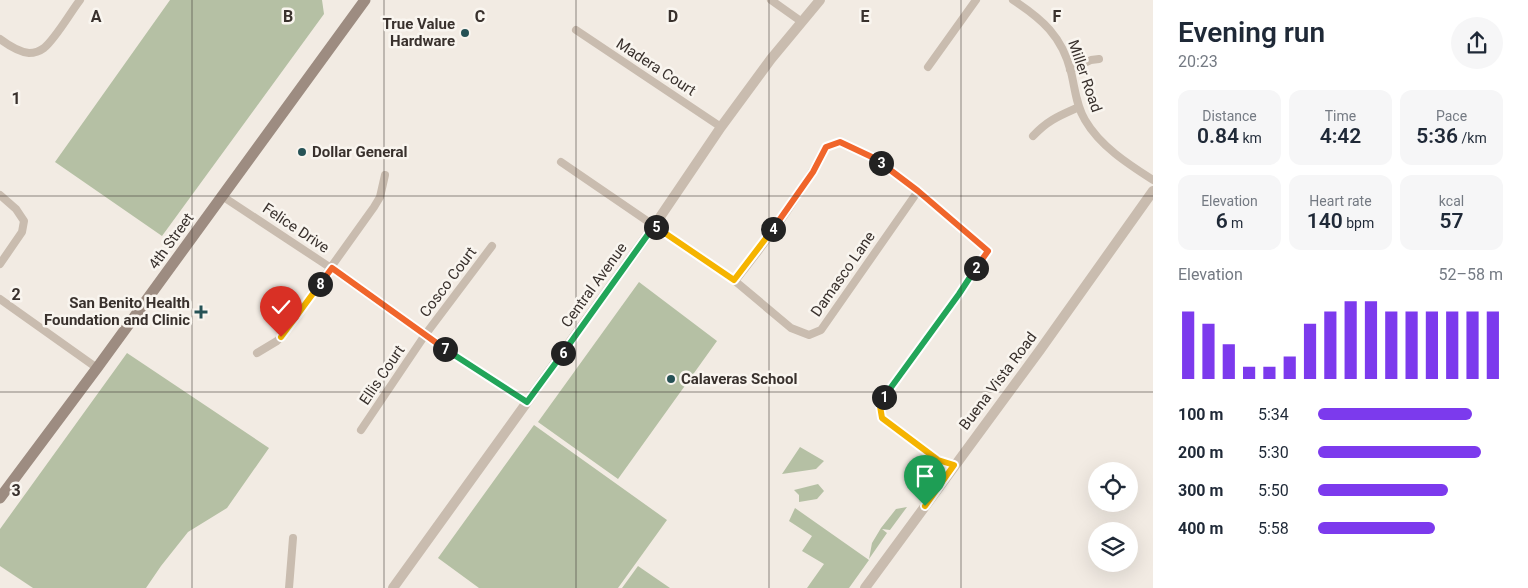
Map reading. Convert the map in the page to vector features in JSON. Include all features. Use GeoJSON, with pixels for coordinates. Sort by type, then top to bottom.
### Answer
{"type":"FeatureCollection","features":[{"type":"Feature","properties":{"kind":"main road","name":"4th Street"},"geometry":{"type":"LineString","coordinates":[[0,498],[222,196],[360,2]]}},
{"type":"Feature","properties":{"kind":"street"},"geometry":{"type":"LineString","coordinates":[[0,39],[20,51],[29,53],[43,49],[80,0]]}},
{"type":"Feature","properties":{"kind":"street"},"geometry":{"type":"LineString","coordinates":[[771,0],[802,22]]}},
{"type":"Feature","properties":{"kind":"street","name":"Central Avenue"},"geometry":{"type":"LineString","coordinates":[[393,588],[654,226],[721,127],[771,59],[820,0]]}},
{"type":"Feature","properties":{"kind":"street"},"geometry":{"type":"LineString","coordinates":[[928,67],[976,0]]}},
{"type":"Feature","properties":{"kind":"street","name":"Miller Road"},"geometry":{"type":"LineString","coordinates":[[1012,0],[1026,8],[1050,29],[1060,44],[1070,70],[1079,107],[1084,119],[1092,130],[1122,159],[1153,180]]}},
{"type":"Feature","properties":{"kind":"street","name":"Madera Court"},"geometry":{"type":"LineString","coordinates":[[576,30],[721,127]]}},
{"type":"Feature","properties":{"kind":"street"},"geometry":{"type":"LineString","coordinates":[[1070,70],[1100,58]]}},
{"type":"Feature","properties":{"kind":"street"},"geometry":{"type":"LineString","coordinates":[[1033,136],[1052,120],[1079,107]]}},
{"type":"Feature","properties":{"kind":"street"},"geometry":{"type":"LineString","coordinates":[[734,280],[791,205],[813,172],[826,147],[840,142],[874,158],[918,191],[988,251],[959,294],[886,393],[880,406],[882,418],[938,460],[954,465]]}},
{"type":"Feature","properties":{"kind":"street","name":"Damasco Lane"},"geometry":{"type":"LineString","coordinates":[[561,162],[734,280],[791,328],[809,335],[821,330],[918,191]]}},
{"type":"Feature","properties":{"kind":"street"},"geometry":{"type":"LineString","coordinates":[[257,353],[281,337],[332,268],[374,207],[380,196],[385,175]]}},
{"type":"Feature","properties":{"kind":"street","name":"Buena Vista Road"},"geometry":{"type":"LineString","coordinates":[[865,588],[1040,350],[1153,191]]}},
{"type":"Feature","properties":{"kind":"street"},"geometry":{"type":"LineString","coordinates":[[0,195],[16,209],[24,221],[22,232],[0,264]]}},
{"type":"Feature","properties":{"kind":"street","name":"Felice Drive"},"geometry":{"type":"LineString","coordinates":[[222,196],[332,268],[425,335],[527,402]]}},
{"type":"Feature","properties":{"kind":"street","name":"Cosco Court"},"geometry":{"type":"LineString","coordinates":[[425,335],[492,246]]}},
{"type":"Feature","properties":{"kind":"street"},"geometry":{"type":"LineString","coordinates":[[0,299],[97,368]]}},
{"type":"Feature","properties":{"kind":"street","name":"Ellis Court"},"geometry":{"type":"LineString","coordinates":[[361,430],[425,335]]}},
{"type":"Feature","properties":{"kind":"street"},"geometry":{"type":"LineString","coordinates":[[288,588],[293,538]]}},
{"type":"Feature","properties":{"kind":"green space"},"geometry":{"type":"Polygon","coordinates":[[[170,0],[322,0],[324,14],[162,236],[55,162],[170,0]]]}},
{"type":"Feature","properties":{"kind":"green space"},"geometry":{"type":"Polygon","coordinates":[[[639,282],[717,341],[618,479],[538,422],[639,282]]]}},
{"type":"Feature","properties":{"kind":"green space"},"geometry":{"type":"Polygon","coordinates":[[[127,353],[269,448],[227,508],[188,532],[146,588],[33,588],[0,566],[0,529],[127,353]]]}},
{"type":"Feature","properties":{"kind":"green space"},"geometry":{"type":"Polygon","coordinates":[[[534,425],[667,520],[618,588],[479,588],[438,558],[534,425]]]}},
{"type":"Feature","properties":{"kind":"green space"},"geometry":{"type":"Polygon","coordinates":[[[800,447],[824,461],[816,469],[782,474],[800,447]]]}},
{"type":"Feature","properties":{"kind":"green space"},"geometry":{"type":"Polygon","coordinates":[[[818,484],[824,491],[817,499],[799,502],[799,495],[794,490],[818,484]]]}},
{"type":"Feature","properties":{"kind":"green space"},"geometry":{"type":"Polygon","coordinates":[[[907,507],[890,530],[882,529],[887,533],[869,559],[872,543],[881,528],[896,509],[907,507]]]}},
{"type":"Feature","properties":{"kind":"green space"},"geometry":{"type":"Polygon","coordinates":[[[795,508],[869,560],[849,588],[807,588],[824,564],[802,551],[812,536],[789,521],[795,508]]]}},
{"type":"Feature","properties":{"kind":"green space"},"geometry":{"type":"Polygon","coordinates":[[[638,566],[670,588],[622,588],[638,566]]]}},
{"type":"Feature","properties":{"kind":"place","name":"True Value Hardware"},"geometry":{"type":"Point","coordinates":[465,33]}},
{"type":"Feature","properties":{"kind":"place","name":"Dollar General"},"geometry":{"type":"Point","coordinates":[302,152]}},
{"type":"Feature","properties":{"kind":"place","name":"San Benito Health Foundation and Clinic"},"geometry":{"type":"Point","coordinates":[201,312]}},
{"type":"Feature","properties":{"kind":"place","name":"Calaveras School"},"geometry":{"type":"Point","coordinates":[671,379]}},
{"type":"Feature","properties":{"kind":"route"},"geometry":{"type":"LineString","coordinates":[[281,337],[332,268],[425,335],[527,402],[654,226],[734,280],[791,205],[813,172],[826,147],[840,142],[874,158],[918,191],[988,251],[959,294],[886,393],[880,406],[882,418],[938,460],[954,465],[925,506]]}}]}
